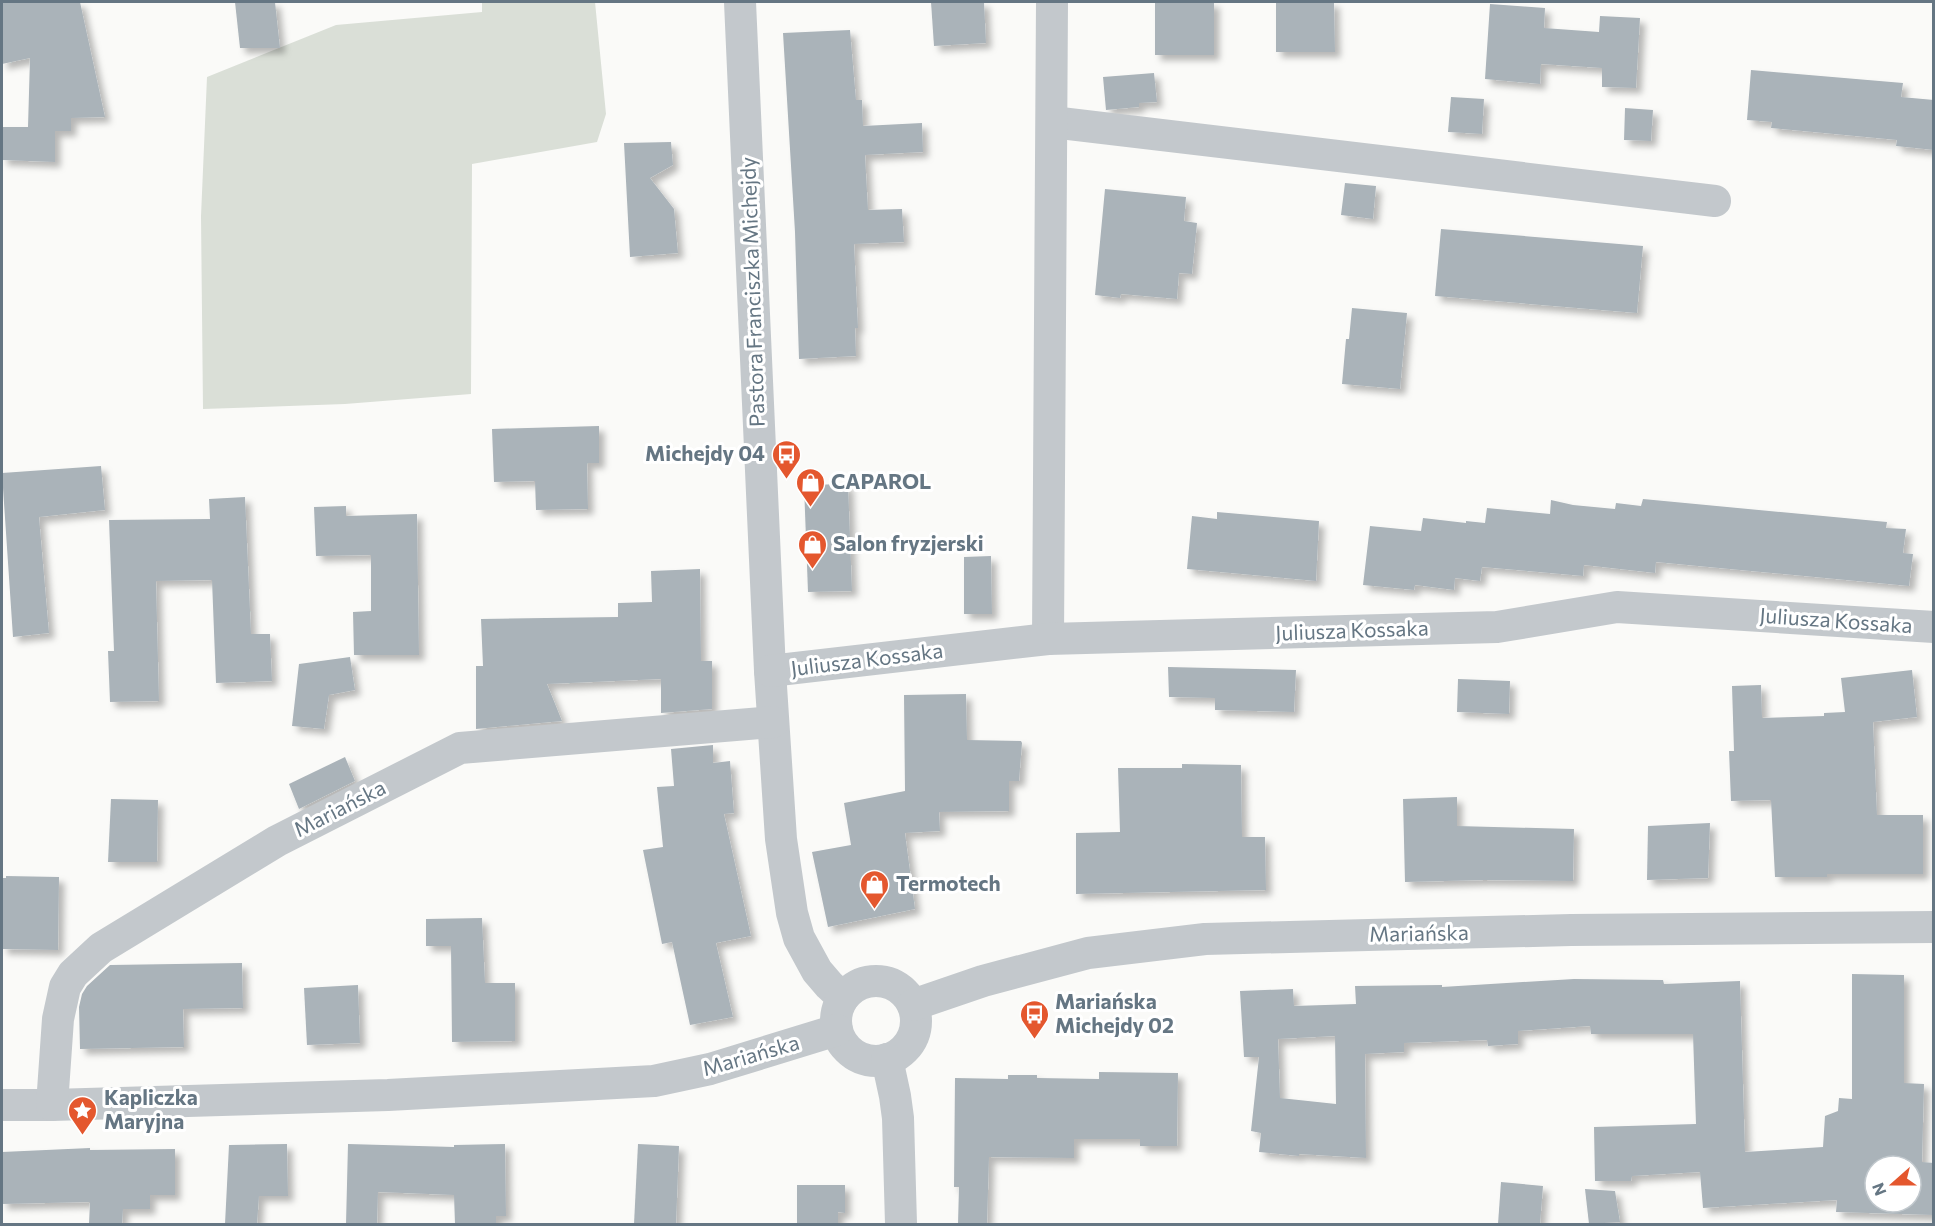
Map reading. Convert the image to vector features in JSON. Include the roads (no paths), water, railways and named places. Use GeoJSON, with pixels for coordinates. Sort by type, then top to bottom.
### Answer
{"type":"FeatureCollection","features":[{"type":"Feature","properties":{"kind":"street","name":"Pastora Franciszka Michejdy"},"geometry":{"type":"LineString","coordinates":[[740,2],[770,671],[780,839],[792,913],[799,938],[817,971],[843,998]]}},
{"type":"Feature","properties":{"kind":"street"},"geometry":{"type":"LineString","coordinates":[[1048,639],[1052,2]]}},
{"type":"Feature","properties":{"kind":"street"},"geometry":{"type":"LineString","coordinates":[[1052,122],[1715,201]]}},
{"type":"Feature","properties":{"kind":"street","name":"Juliusza Kossaka"},"geometry":{"type":"LineString","coordinates":[[770,671],[1048,639],[1497,627],[1617,608],[1934,627]]}},
{"type":"Feature","properties":{"kind":"street","name":"Mariańska"},"geometry":{"type":"LineString","coordinates":[[52,1105],[58,1019],[65,987],[73,974],[101,948],[277,842],[459,748],[773,722]]}},
{"type":"Feature","properties":{"kind":"street","name":"Mariańska"},"geometry":{"type":"LineString","coordinates":[[913,1005],[983,981],[1088,952],[1205,939],[1571,930],[1934,927]]}},
{"type":"Feature","properties":{"kind":"street"},"geometry":{"type":"LineString","coordinates":[[877,981],[890,983],[901,989],[913,1005],[916,1027],[911,1041],[901,1053],[887,1059],[872,1061],[852,1053],[843,1043],[837,1030],[837,1016],[843,998],[858,984],[877,981]]}},
{"type":"Feature","properties":{"kind":"street","name":"Mariańska"},"geometry":{"type":"LineString","coordinates":[[2,1105],[388,1095],[654,1081],[710,1069],[837,1030]]}},
{"type":"Feature","properties":{"kind":"street"},"geometry":{"type":"LineString","coordinates":[[887,1059],[898,1118],[901,1224]]}},
{"type":"Feature","properties":{"kind":"place","name":"Michejdy 04"},"geometry":{"type":"Point","coordinates":[786,480]}},
{"type":"Feature","properties":{"kind":"place","name":"CAPAROL"},"geometry":{"type":"Point","coordinates":[810,508]}},
{"type":"Feature","properties":{"kind":"place","name":"Salon fryzjerski"},"geometry":{"type":"Point","coordinates":[812,570]}},
{"type":"Feature","properties":{"kind":"place","name":"Termotech"},"geometry":{"type":"Point","coordinates":[875,910]}},
{"type":"Feature","properties":{"kind":"place","name":"Mariańska Michejdy 02"},"geometry":{"type":"Point","coordinates":[1034,1040]}},
{"type":"Feature","properties":{"kind":"place","name":"Kapliczka Maryjna"},"geometry":{"type":"Point","coordinates":[83,1136]}}]}
